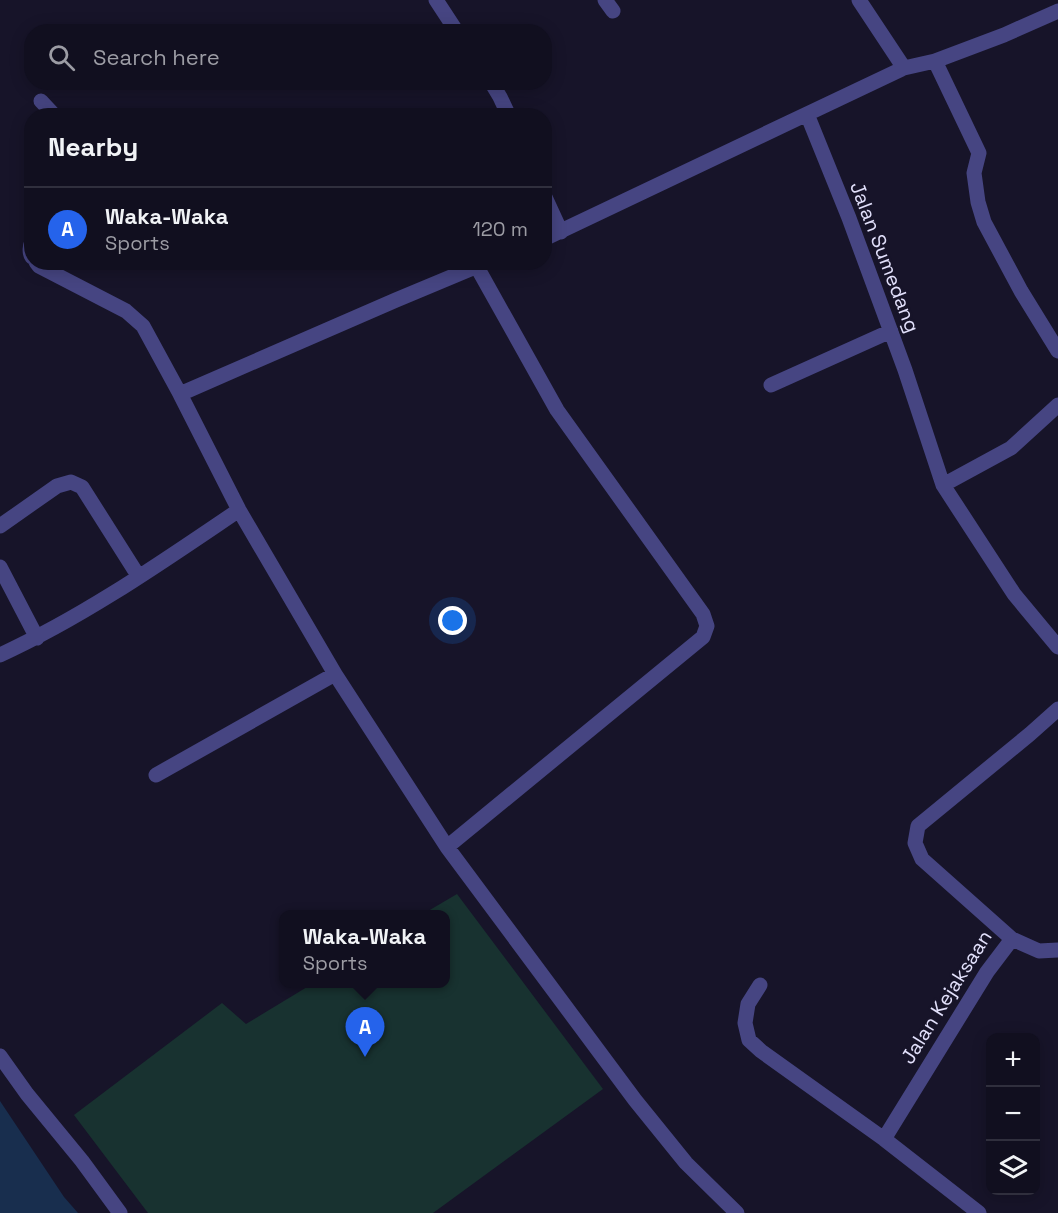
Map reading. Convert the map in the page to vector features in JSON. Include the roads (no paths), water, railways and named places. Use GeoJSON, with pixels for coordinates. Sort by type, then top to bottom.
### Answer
{"type":"FeatureCollection","features":[{"type":"Feature","properties":{"kind":"street"},"geometry":{"type":"LineString","coordinates":[[436,0],[452,24]]}},
{"type":"Feature","properties":{"kind":"street"},"geometry":{"type":"LineString","coordinates":[[859,0],[904,68]]}},
{"type":"Feature","properties":{"kind":"street"},"geometry":{"type":"LineString","coordinates":[[552,236],[904,68],[935,61],[1004,35],[1058,11]]}},
{"type":"Feature","properties":{"kind":"street"},"geometry":{"type":"LineString","coordinates":[[935,61],[979,153],[974,173],[978,202],[984,222],[1021,291],[1058,351]]}},
{"type":"Feature","properties":{"kind":"street"},"geometry":{"type":"LineString","coordinates":[[496,90],[505,108]]}},
{"type":"Feature","properties":{"kind":"street"},"geometry":{"type":"LineString","coordinates":[[41,101],[48,108]]}},
{"type":"Feature","properties":{"kind":"street","name":"Jalan Sumedang"},"geometry":{"type":"LineString","coordinates":[[807,114],[906,370],[943,485],[1014,594],[1058,647]]}},
{"type":"Feature","properties":{"kind":"street"},"geometry":{"type":"LineString","coordinates":[[552,212],[561,232]]}},
{"type":"Feature","properties":{"kind":"street"},"geometry":{"type":"LineString","coordinates":[[47,270],[126,311],[143,326],[239,510],[335,674],[447,847],[635,1100],[686,1162],[737,1213]]}},
{"type":"Feature","properties":{"kind":"street"},"geometry":{"type":"LineString","coordinates":[[180,394],[470,270]]}},
{"type":"Feature","properties":{"kind":"street"},"geometry":{"type":"LineString","coordinates":[[447,847],[703,637],[707,626],[703,614],[557,410],[485,270]]}},
{"type":"Feature","properties":{"kind":"street"},"geometry":{"type":"LineString","coordinates":[[771,385],[891,331]]}},
{"type":"Feature","properties":{"kind":"street"},"geometry":{"type":"LineString","coordinates":[[943,485],[1011,448],[1058,405]]}},
{"type":"Feature","properties":{"kind":"street"},"geometry":{"type":"LineString","coordinates":[[0,525],[57,486],[71,482],[82,487],[139,577]]}},
{"type":"Feature","properties":{"kind":"street"},"geometry":{"type":"LineString","coordinates":[[0,655],[37,638],[139,577],[239,510]]}},
{"type":"Feature","properties":{"kind":"street"},"geometry":{"type":"LineString","coordinates":[[0,567],[37,638]]}},
{"type":"Feature","properties":{"kind":"street"},"geometry":{"type":"LineString","coordinates":[[156,775],[335,674]]}},
{"type":"Feature","properties":{"kind":"street","name":"Jalan Kejaksaan"},"geometry":{"type":"LineString","coordinates":[[884,1139],[987,972],[1012,939],[922,859],[915,843],[918,826],[1058,709]]}},
{"type":"Feature","properties":{"kind":"street"},"geometry":{"type":"LineString","coordinates":[[1012,939],[1039,951],[1058,950]]}},
{"type":"Feature","properties":{"kind":"street"},"geometry":{"type":"LineString","coordinates":[[760,985],[748,1004],[745,1023],[749,1040],[884,1139],[979,1213]]}},
{"type":"Feature","properties":{"kind":"street"},"geometry":{"type":"LineString","coordinates":[[0,1056],[120,1213]]}},
{"type":"Feature","properties":{"kind":"water"},"geometry":{"type":"Polygon","coordinates":[[[0,1101],[64,1197],[78,1213],[0,1213],[0,1101]]]}},
{"type":"Feature","properties":{"kind":"place","name":"Waka-Waka"},"geometry":{"type":"Point","coordinates":[365,1057]}}]}
